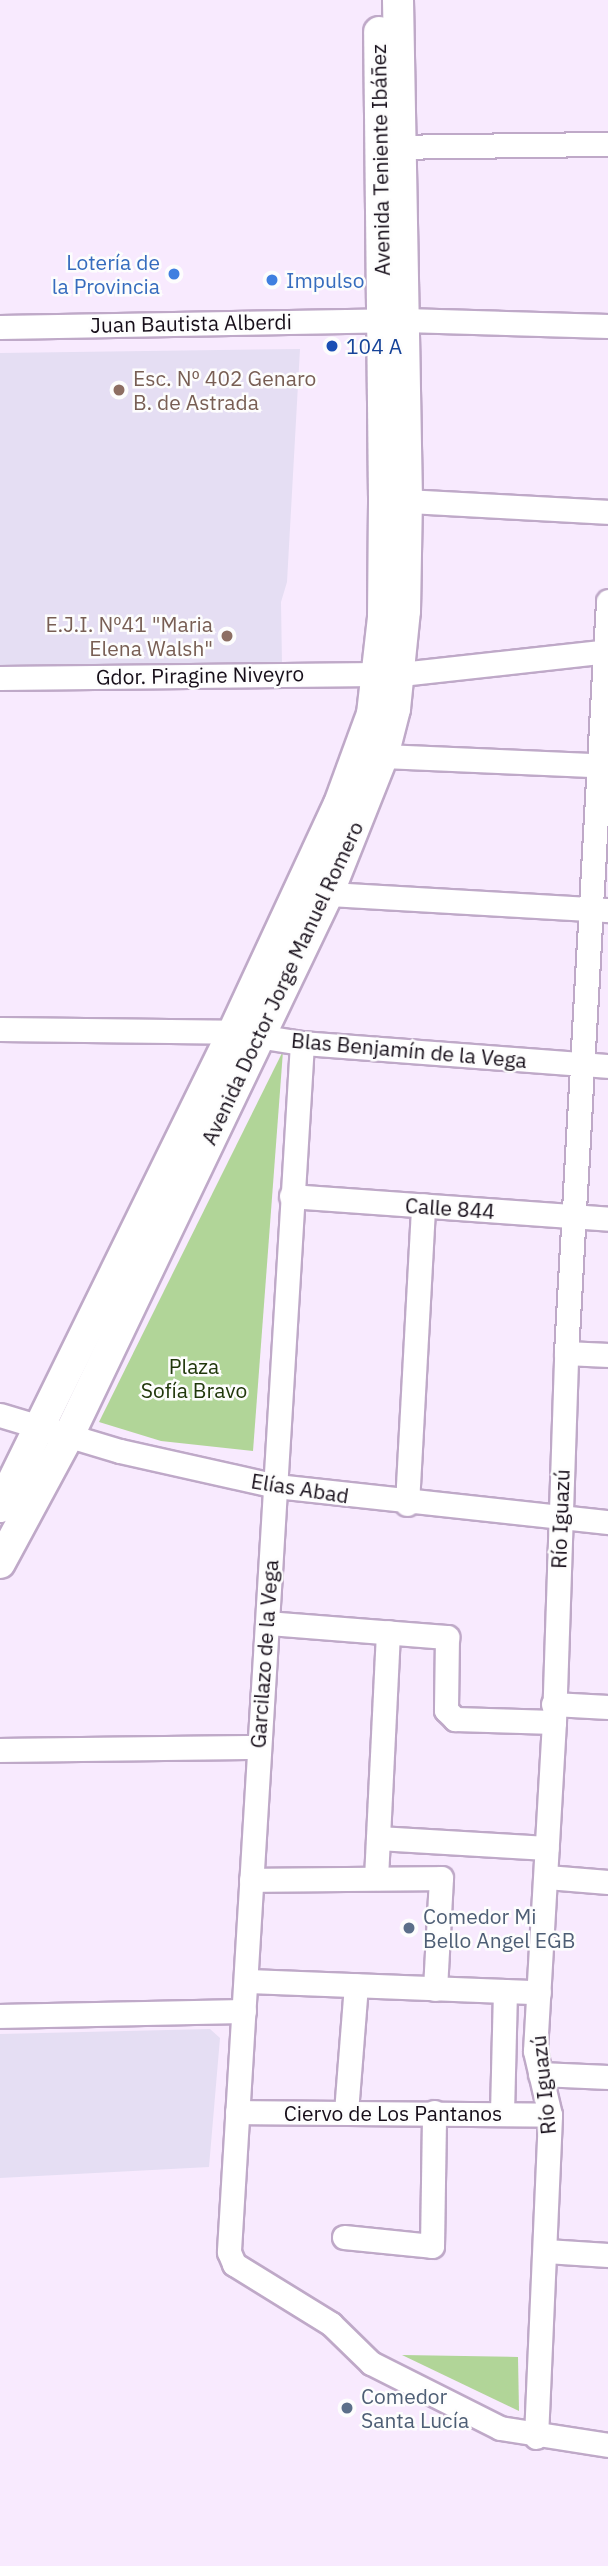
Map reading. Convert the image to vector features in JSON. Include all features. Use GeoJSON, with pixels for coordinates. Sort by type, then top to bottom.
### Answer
{"type":"FeatureCollection","features":[{"type":"Feature","properties":{"kind":"main road","name":"Avenida Teniente Ibáñez"},"geometry":{"type":"LineString","coordinates":[[378,0],[391,147]]}},
{"type":"Feature","properties":{"kind":"main road","name":"Avenida Teniente Ibáñez"},"geometry":{"type":"LineString","coordinates":[[393,320],[391,147],[398,0]]}},
{"type":"Feature","properties":{"kind":"main road","name":"Avenida Doctor Jorge Manuel Romero"},"geometry":{"type":"LineString","coordinates":[[247,1035],[328,894],[383,755],[407,501],[393,320]]}},
{"type":"Feature","properties":{"kind":"main road","name":"Avenida Doctor Jorge Manuel Romero"},"geometry":{"type":"LineString","coordinates":[[0,1563],[56,1431],[247,1035],[390,673],[393,320]]}},
{"type":"Feature","properties":{"kind":"main road","name":"Avenida Doctor Jorge Manuel Romero"},"geometry":{"type":"LineString","coordinates":[[0,1507],[56,1431]]}},
{"type":"Feature","properties":{"kind":"street"},"geometry":{"type":"LineString","coordinates":[[391,147],[608,144]]}},
{"type":"Feature","properties":{"kind":"street","name":"Juan Bautista Alberdi"},"geometry":{"type":"LineString","coordinates":[[0,327],[393,320],[608,326]]}},
{"type":"Feature","properties":{"kind":"street"},"geometry":{"type":"LineString","coordinates":[[407,501],[608,512]]}},
{"type":"Feature","properties":{"kind":"street","name":"Río Iguazú"},"geometry":{"type":"LineString","coordinates":[[536,2437],[550,2115],[535,2051],[547,1877],[566,1353],[576,1218],[581,1063],[599,910],[608,601]]}},
{"type":"Feature","properties":{"kind":"street","name":"Gdor. Piragine Niveyro"},"geometry":{"type":"LineString","coordinates":[[0,678],[390,673],[608,651]]}},
{"type":"Feature","properties":{"kind":"street"},"geometry":{"type":"LineString","coordinates":[[383,755],[603,766]]}},
{"type":"Feature","properties":{"kind":"street"},"geometry":{"type":"LineString","coordinates":[[328,894],[599,910]]}},
{"type":"Feature","properties":{"kind":"street","name":"Blas Benjamín de la Vega"},"geometry":{"type":"LineString","coordinates":[[0,1029],[247,1035],[302,1043],[608,1066]]}},
{"type":"Feature","properties":{"kind":"street","name":"Garcilazo de la Vega"},"geometry":{"type":"LineString","coordinates":[[302,1043],[268,1623],[257,1747],[247,1981],[229,2252],[234,2264],[331,2324],[371,2363],[500,2428],[536,2437]]}},
{"type":"Feature","properties":{"kind":"street","name":"Calle 844"},"geometry":{"type":"LineString","coordinates":[[291,1196],[608,1219]]}},
{"type":"Feature","properties":{"kind":"street"},"geometry":{"type":"LineString","coordinates":[[407,1504],[423,1205]]}},
{"type":"Feature","properties":{"kind":"street"},"geometry":{"type":"LineString","coordinates":[[566,1353],[608,1355]]}},
{"type":"Feature","properties":{"kind":"street","name":"Elías Abad"},"geometry":{"type":"LineString","coordinates":[[0,1415],[276,1486],[407,1504],[608,1522]]}},
{"type":"Feature","properties":{"kind":"street"},"geometry":{"type":"LineString","coordinates":[[268,1623],[447,1637],[446,1710],[455,1719],[608,1707]]}},
{"type":"Feature","properties":{"kind":"street"},"geometry":{"type":"LineString","coordinates":[[376,1878],[388,1632]]}},
{"type":"Feature","properties":{"kind":"street"},"geometry":{"type":"LineString","coordinates":[[0,1749],[257,1747]]}},
{"type":"Feature","properties":{"kind":"street"},"geometry":{"type":"LineString","coordinates":[[379,1838],[547,1848]]}},
{"type":"Feature","properties":{"kind":"street"},"geometry":{"type":"LineString","coordinates":[[547,1877],[608,1882]]}},
{"type":"Feature","properties":{"kind":"street"},"geometry":{"type":"LineString","coordinates":[[251,1880],[442,1878],[435,1989]]}},
{"type":"Feature","properties":{"kind":"street"},"geometry":{"type":"LineString","coordinates":[[247,1981],[539,1992]]}},
{"type":"Feature","properties":{"kind":"street"},"geometry":{"type":"LineString","coordinates":[[346,2112],[355,1985]]}},
{"type":"Feature","properties":{"kind":"street"},"geometry":{"type":"LineString","coordinates":[[502,2113],[505,1991]]}},
{"type":"Feature","properties":{"kind":"street"},"geometry":{"type":"LineString","coordinates":[[0,2016],[244,2011]]}},
{"type":"Feature","properties":{"kind":"street"},"geometry":{"type":"LineString","coordinates":[[540,2074],[608,2077]]}},
{"type":"Feature","properties":{"kind":"street","name":"Ciervo de Los Pantanos"},"geometry":{"type":"LineString","coordinates":[[237,2112],[550,2115]]}},
{"type":"Feature","properties":{"kind":"street"},"geometry":{"type":"LineString","coordinates":[[344,2237],[432,2245],[434,2112]]}},
{"type":"Feature","properties":{"kind":"street"},"geometry":{"type":"LineString","coordinates":[[545,2251],[608,2255]]}},
{"type":"Feature","properties":{"kind":"street"},"geometry":{"type":"LineString","coordinates":[[536,2437],[608,2445]]}},
{"type":"Feature","properties":{"kind":"shaded area"},"geometry":{"type":"Polygon","coordinates":[[[300,349],[287,582],[281,602],[282,664],[0,666],[0,353],[300,349]]]}},
{"type":"Feature","properties":{"kind":"shaded area"},"geometry":{"type":"Polygon","coordinates":[[[210,2029],[220,2038],[209,2167],[0,2178],[0,2034],[210,2029]]]}},
{"type":"Feature","properties":{"kind":"green space","name":"Plaza Sofía Bravo"},"geometry":{"type":"Polygon","coordinates":[[[283,1051],[253,1451],[161,1441],[99,1422],[283,1051]]]}},
{"type":"Feature","properties":{"kind":"green space"},"geometry":{"type":"Polygon","coordinates":[[[402,2355],[518,2357],[519,2411],[402,2355]]]}},
{"type":"Feature","properties":{"kind":"place","name":"Lotería de la Provincia"},"geometry":{"type":"Point","coordinates":[174,274]}},
{"type":"Feature","properties":{"kind":"place","name":"Impulso"},"geometry":{"type":"Point","coordinates":[272,280]}},
{"type":"Feature","properties":{"kind":"place","name":"104 A"},"geometry":{"type":"Point","coordinates":[332,346]}},
{"type":"Feature","properties":{"kind":"place","name":"Esc. Nº 402 Genaro B. de Astrada"},"geometry":{"type":"Point","coordinates":[119,390]}},
{"type":"Feature","properties":{"kind":"place","name":"E.J.I. Nº41 \"Maria Elena Walsh\""},"geometry":{"type":"Point","coordinates":[227,636]}},
{"type":"Feature","properties":{"kind":"place","name":"Comedor Mi Bello Angel EGB"},"geometry":{"type":"Point","coordinates":[409,1928]}},
{"type":"Feature","properties":{"kind":"place","name":"Comedor Santa Lucía"},"geometry":{"type":"Point","coordinates":[347,2408]}}]}
